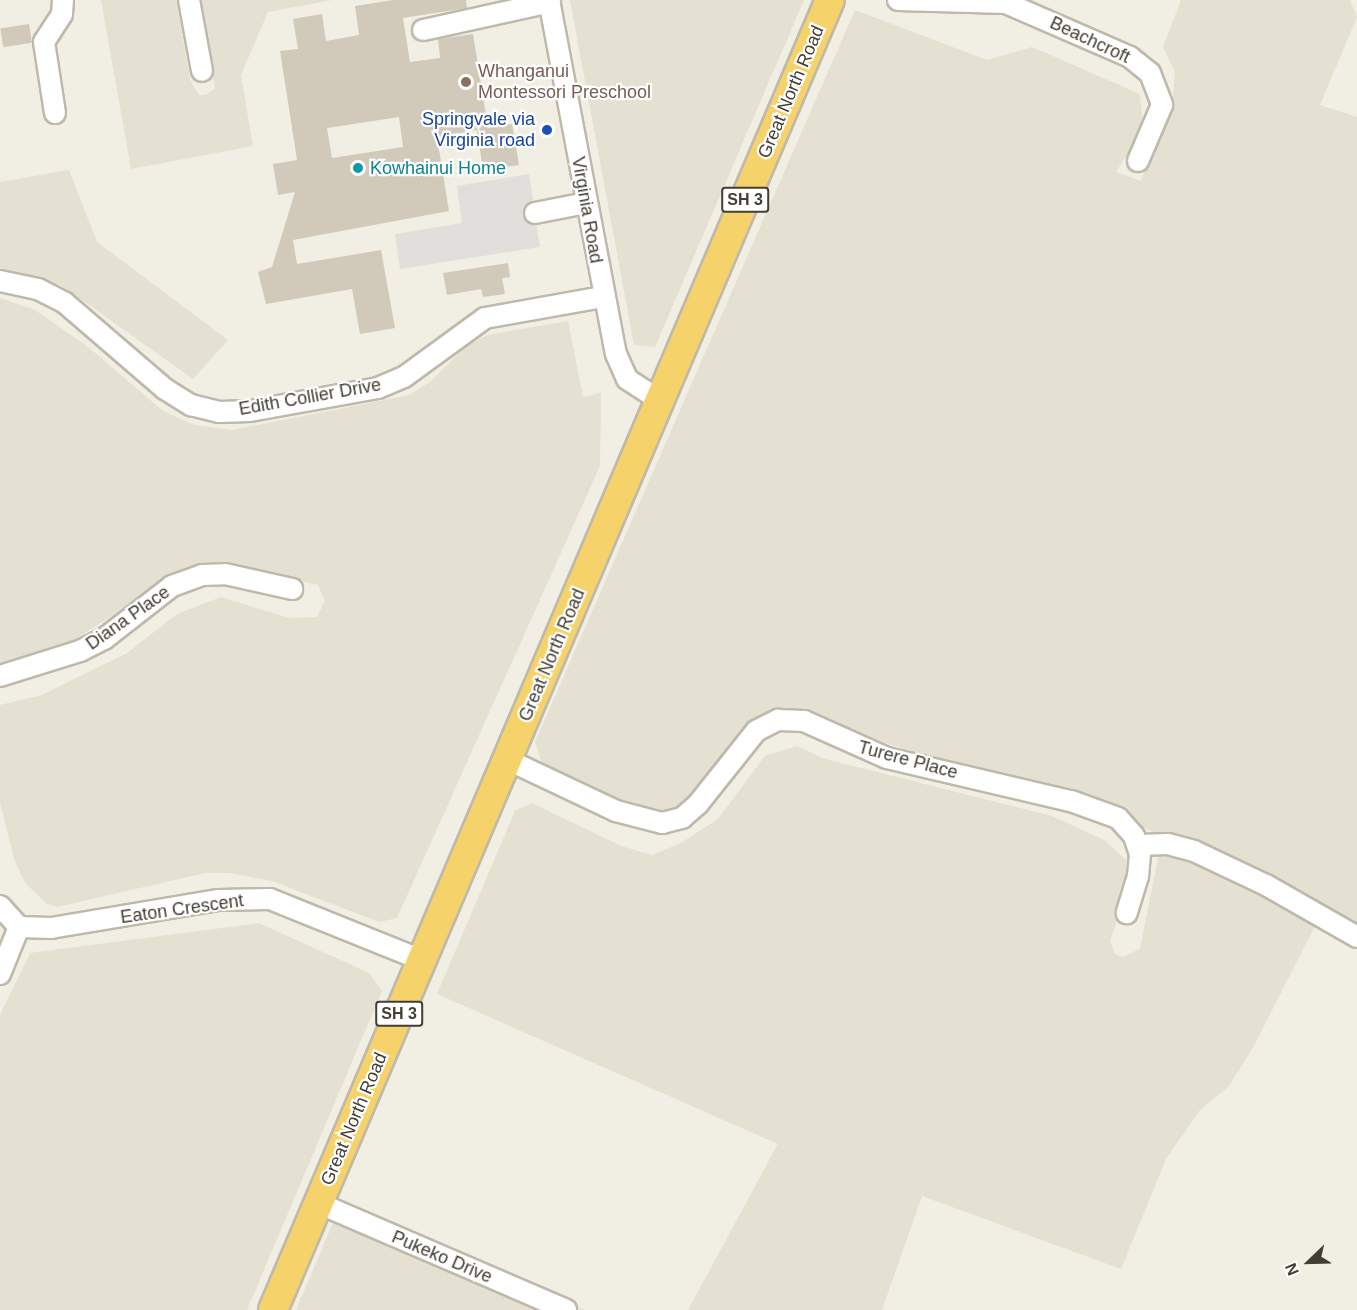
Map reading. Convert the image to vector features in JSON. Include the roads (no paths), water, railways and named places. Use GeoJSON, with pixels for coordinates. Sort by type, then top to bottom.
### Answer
{"type":"FeatureCollection","features":[{"type":"Feature","properties":{"kind":"highway","name":"Great North Road"},"geometry":{"type":"LineString","coordinates":[[273,1310],[831,0]]}},
{"type":"Feature","properties":{"kind":"street"},"geometry":{"type":"LineString","coordinates":[[55,113],[44,42],[62,14],[63,0]]}},
{"type":"Feature","properties":{"kind":"street"},"geometry":{"type":"LineString","coordinates":[[189,0],[202,71]]}},
{"type":"Feature","properties":{"kind":"street","name":"Beachcroft"},"geometry":{"type":"LineString","coordinates":[[898,0],[1006,3],[1130,57],[1150,73],[1162,105],[1138,161]]}},
{"type":"Feature","properties":{"kind":"street"},"geometry":{"type":"LineString","coordinates":[[423,30],[549,1]]}},
{"type":"Feature","properties":{"kind":"street","name":"Virginia Road"},"geometry":{"type":"LineString","coordinates":[[549,1],[603,297],[616,354],[627,379],[659,400]]}},
{"type":"Feature","properties":{"kind":"street"},"geometry":{"type":"LineString","coordinates":[[535,213],[586,203]]}},
{"type":"Feature","properties":{"kind":"street","name":"Edith Collier Drive"},"geometry":{"type":"LineString","coordinates":[[0,281],[38,289],[64,303],[165,389],[191,405],[219,412],[250,411],[378,388],[404,377],[485,318],[603,297]]}},
{"type":"Feature","properties":{"kind":"street","name":"Diana Place"},"geometry":{"type":"LineString","coordinates":[[0,676],[80,651],[104,639],[172,586],[202,576],[225,574],[292,589]]}},
{"type":"Feature","properties":{"kind":"street","name":"Turere Place"},"geometry":{"type":"LineString","coordinates":[[506,759],[616,811],[662,823],[682,818],[698,804],[756,731],[772,722],[791,719],[887,758],[1103,810],[1128,826],[1139,845]]}},
{"type":"Feature","properties":{"kind":"street"},"geometry":{"type":"LineString","coordinates":[[1127,913],[1138,876],[1139,845],[1168,844],[1194,851],[1266,885],[1357,937]]}},
{"type":"Feature","properties":{"kind":"street","name":"Eaton Crescent"},"geometry":{"type":"LineString","coordinates":[[19,927],[51,928],[219,900],[270,899],[422,960]]}},
{"type":"Feature","properties":{"kind":"street"},"geometry":{"type":"LineString","coordinates":[[0,906],[19,927],[0,974]]}},
{"type":"Feature","properties":{"kind":"street","name":"Pukeko Drive"},"geometry":{"type":"LineString","coordinates":[[318,1203],[566,1310]]}},
{"type":"Feature","properties":{"kind":"place","name":"Whanganui Montessori Preschool"},"geometry":{"type":"Point","coordinates":[466,82]}},
{"type":"Feature","properties":{"kind":"place","name":"Springvale via Virginia road"},"geometry":{"type":"Point","coordinates":[547,130]}},
{"type":"Feature","properties":{"kind":"place","name":"Kowhainui Home"},"geometry":{"type":"Point","coordinates":[358,168]}}]}
